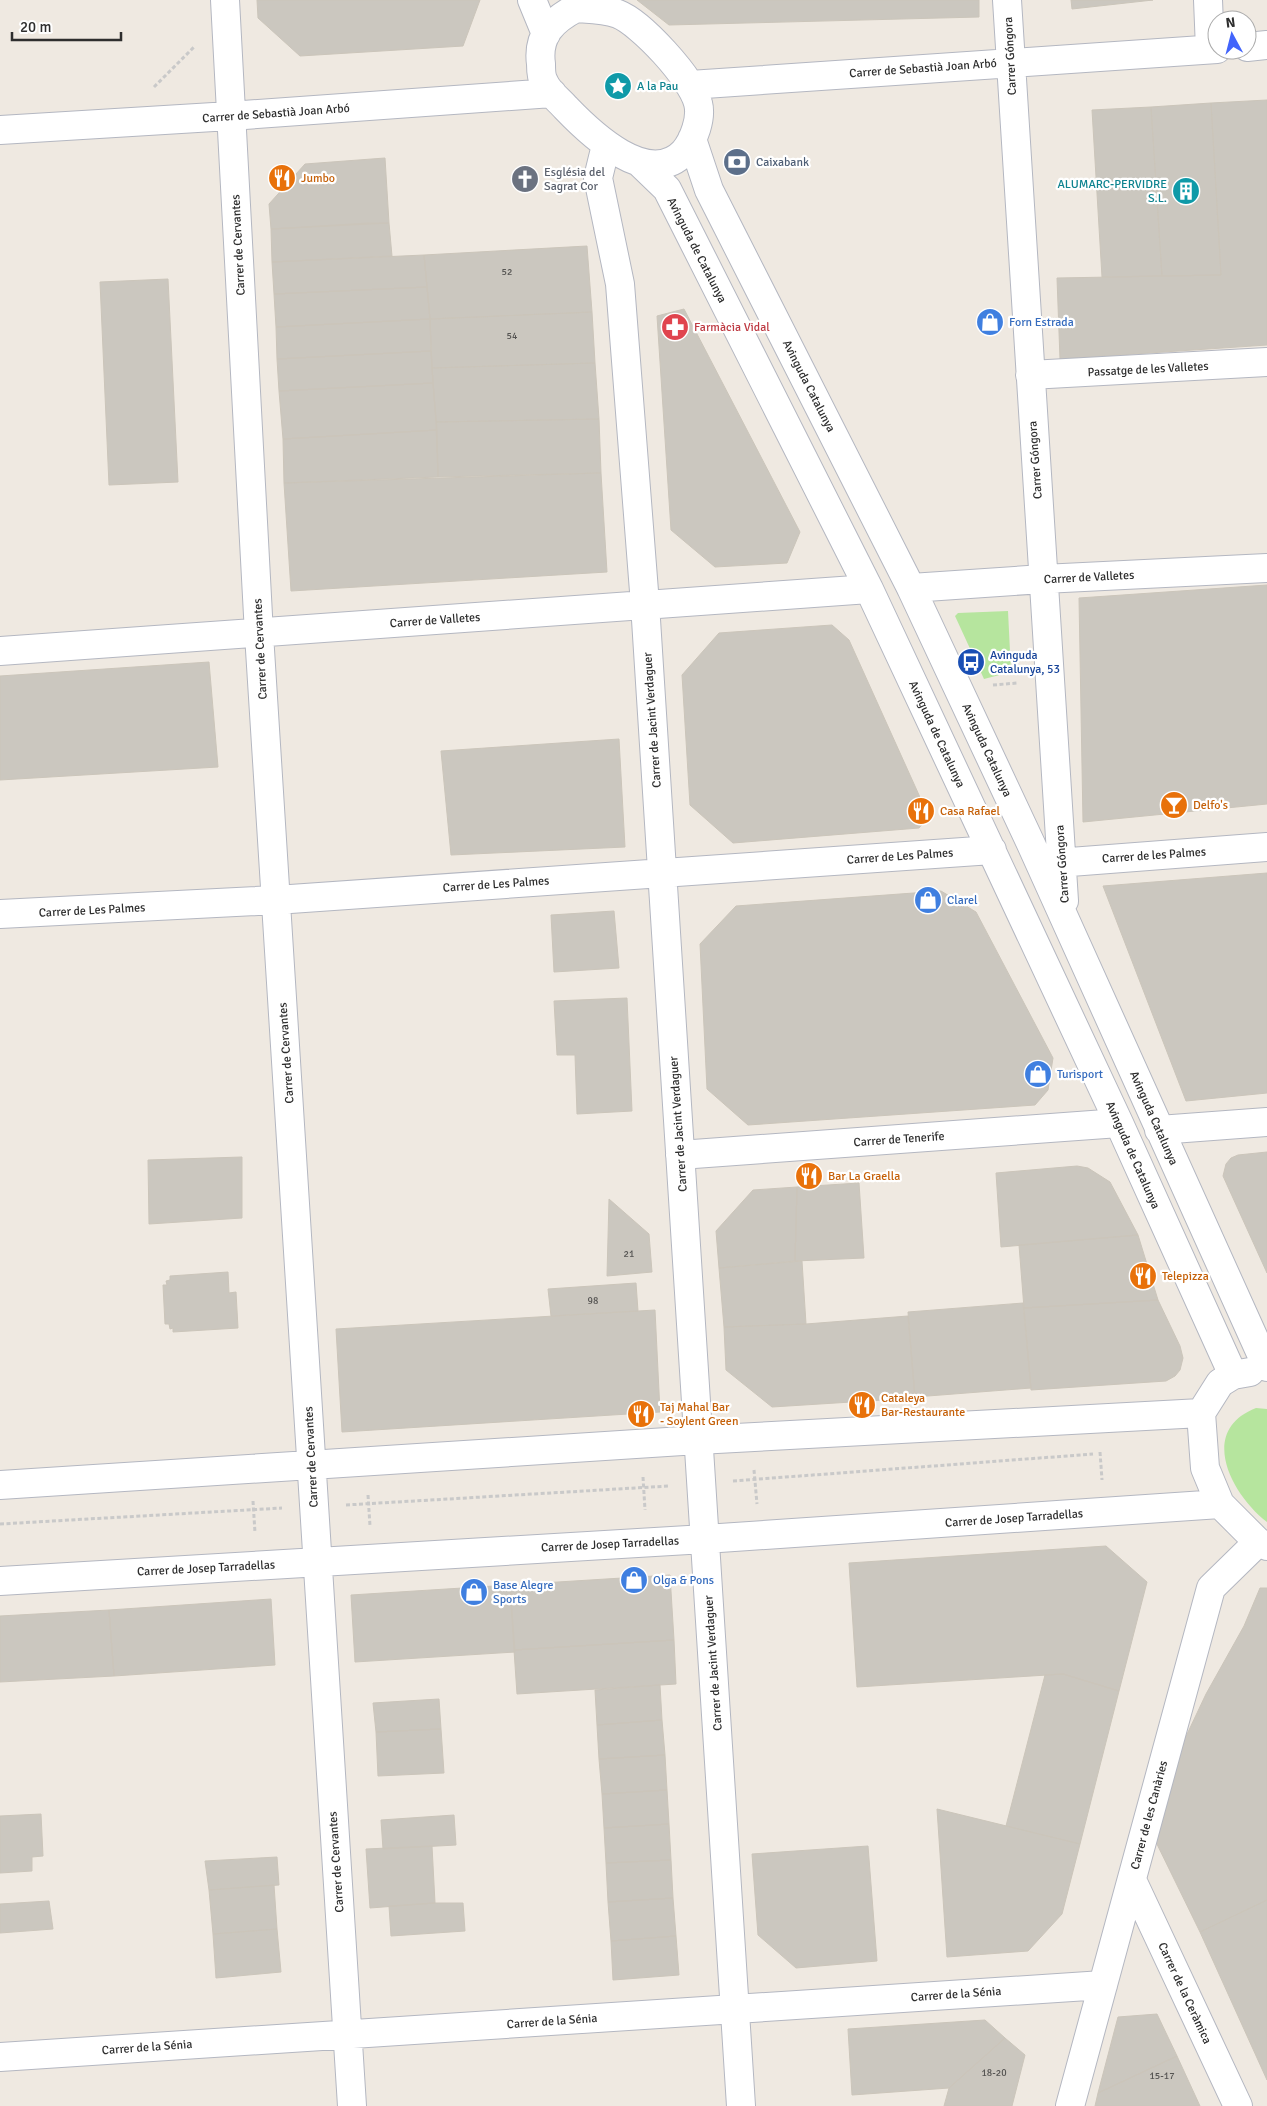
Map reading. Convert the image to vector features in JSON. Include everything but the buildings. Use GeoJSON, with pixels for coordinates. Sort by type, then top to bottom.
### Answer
{"type":"FeatureCollection","features":[{"type":"Feature","properties":{"kind":"street","name":"Carrer de Cervantes"},"geometry":{"type":"LineString","coordinates":[[226,0],[230,116],[259,634],[352,2106]]}},
{"type":"Feature","properties":{"kind":"street"},"geometry":{"type":"LineString","coordinates":[[532,0],[546,34]]}},
{"type":"Feature","properties":{"kind":"street","name":"Carrer Góngora"},"geometry":{"type":"LineString","coordinates":[[1007,0],[1049,679],[1051,863],[1065,920]]}},
{"type":"Feature","properties":{"kind":"street"},"geometry":{"type":"LineString","coordinates":[[587,5],[618,7],[677,66],[690,85],[698,103],[698,122],[692,140],[676,159],[659,164],[639,162],[621,155],[606,145],[576,118],[543,82],[539,51],[546,34],[558,18],[576,8],[587,5]]}},
{"type":"Feature","properties":{"kind":"street","name":"Carrer de Sebastià Joan Arbó"},"geometry":{"type":"LineString","coordinates":[[690,85],[1207,49]]}},
{"type":"Feature","properties":{"kind":"street","name":"Carrer de Sebastià Joan Arbó"},"geometry":{"type":"LineString","coordinates":[[0,130],[552,93]]}},
{"type":"Feature","properties":{"kind":"street","name":"Avinguda Catalunya"},"geometry":{"type":"LineString","coordinates":[[692,140],[709,190],[911,588],[958,689],[1051,863]]}},
{"type":"Feature","properties":{"kind":"street","name":"Carrer de Jacint Verdaguer"},"geometry":{"type":"LineString","coordinates":[[606,145],[598,178],[620,284],[645,604],[741,2106]]}},
{"type":"Feature","properties":{"kind":"street","name":"Avinguda de Catalunya"},"geometry":{"type":"LineString","coordinates":[[639,162],[667,189],[869,589],[1119,1123],[1233,1375]]}},
{"type":"Feature","properties":{"kind":"street","name":"Passatge de les Valletes"},"geometry":{"type":"LineString","coordinates":[[1030,375],[1267,362]]}},
{"type":"Feature","properties":{"kind":"street","name":"Carrer de Valletes"},"geometry":{"type":"LineString","coordinates":[[911,588],[1043,579],[1267,568]]}},
{"type":"Feature","properties":{"kind":"street","name":"Carrer de Valletes"},"geometry":{"type":"LineString","coordinates":[[0,651],[869,589]]}},
{"type":"Feature","properties":{"kind":"street","name":"Carrer de les Palmes"},"geometry":{"type":"LineString","coordinates":[[1051,863],[1267,847]]}},
{"type":"Feature","properties":{"kind":"street","name":"Carrer de Les Palmes"},"geometry":{"type":"LineString","coordinates":[[0,914],[276,900],[992,850]]}},
{"type":"Feature","properties":{"kind":"street","name":"Avinguda Catalunya"},"geometry":{"type":"LineString","coordinates":[[1065,920],[1267,1367]]}},
{"type":"Feature","properties":{"kind":"street"},"geometry":{"type":"LineString","coordinates":[[1159,1130],[1267,1122]]}},
{"type":"Feature","properties":{"kind":"street","name":"Carrer de Tenerife"},"geometry":{"type":"LineString","coordinates":[[680,1155],[1119,1123]]}},
{"type":"Feature","properties":{"kind":"street"},"geometry":{"type":"LineString","coordinates":[[1263,1544],[1220,1504],[1205,1468],[1201,1413],[1220,1383],[1233,1375],[1267,1371]]}},
{"type":"Feature","properties":{"kind":"street"},"geometry":{"type":"LineString","coordinates":[[0,1485],[698,1440],[1201,1413]]}},
{"type":"Feature","properties":{"kind":"street","name":"Carrer de Josep Tarradellas"},"geometry":{"type":"LineString","coordinates":[[0,1581],[704,1539],[1220,1504]]}},
{"type":"Feature","properties":{"kind":"street","name":"Carrer de les Canàries"},"geometry":{"type":"LineString","coordinates":[[1070,2106],[1211,1588],[1263,1544]]}},
{"type":"Feature","properties":{"kind":"street","name":"Carrer de la Ceràmica"},"geometry":{"type":"LineString","coordinates":[[1132,1880],[1238,2106]]}},
{"type":"Feature","properties":{"kind":"street","name":"Carrer de la Sénia"},"geometry":{"type":"LineString","coordinates":[[0,2057],[1103,1985]]}},
{"type":"Feature","properties":{"kind":"path"},"geometry":{"type":"LineString","coordinates":[[152,89],[194,46],[193,38]]}},
{"type":"Feature","properties":{"kind":"path"},"geometry":{"type":"LineString","coordinates":[[958,689],[1049,679]]}},
{"type":"Feature","properties":{"kind":"path"},"geometry":{"type":"LineString","coordinates":[[1096,1419],[1106,1512]]}},
{"type":"Feature","properties":{"kind":"path"},"geometry":{"type":"LineString","coordinates":[[752,1437],[759,1535]]}},
{"type":"Feature","properties":{"kind":"path"},"geometry":{"type":"LineString","coordinates":[[640,1444],[647,1542]]}},
{"type":"Feature","properties":{"kind":"path"},"geometry":{"type":"LineString","coordinates":[[0,1524],[701,1484],[1108,1453]]}},
{"type":"Feature","properties":{"kind":"path"},"geometry":{"type":"LineString","coordinates":[[366,1462],[372,1558]]}},
{"type":"Feature","properties":{"kind":"path"},"geometry":{"type":"LineString","coordinates":[[252,1468],[257,1565]]}},
{"type":"Feature","properties":{"kind":"green space"},"geometry":{"type":"Polygon","coordinates":[[[1008,611],[1011,672],[984,679],[955,616],[958,613],[1008,611]]]}},
{"type":"Feature","properties":{"kind":"green space"},"geometry":{"type":"Polygon","coordinates":[[[1256,1408],[1267,1409],[1267,1522],[1242,1496],[1226,1464],[1224,1447],[1228,1432],[1238,1418],[1256,1408]]]}},
{"type":"Feature","properties":{"kind":"place","name":"A la Pau"},"geometry":{"type":"Point","coordinates":[618,86]}},
{"type":"Feature","properties":{"kind":"place","name":"Caixabank"},"geometry":{"type":"Point","coordinates":[737,162]}},
{"type":"Feature","properties":{"kind":"place","name":"Jumbo"},"geometry":{"type":"Point","coordinates":[282,178]}},
{"type":"Feature","properties":{"kind":"place","name":"Església del Sagrat Cor"},"geometry":{"type":"Point","coordinates":[525,179]}},
{"type":"Feature","properties":{"kind":"place","name":"ALUMARC-PERVIDRE S.L."},"geometry":{"type":"Point","coordinates":[1186,191]}},
{"type":"Feature","properties":{"kind":"place","name":"Forn Estrada"},"geometry":{"type":"Point","coordinates":[990,322]}},
{"type":"Feature","properties":{"kind":"place","name":"Farmàcia Vidal"},"geometry":{"type":"Point","coordinates":[675,327]}},
{"type":"Feature","properties":{"kind":"place","name":"Avinguda Catalunya, 53"},"geometry":{"type":"Point","coordinates":[971,662]}},
{"type":"Feature","properties":{"kind":"place","name":"Delfo's"},"geometry":{"type":"Point","coordinates":[1174,805]}},
{"type":"Feature","properties":{"kind":"place","name":"Casa Rafael"},"geometry":{"type":"Point","coordinates":[921,811]}},
{"type":"Feature","properties":{"kind":"place","name":"Clarel"},"geometry":{"type":"Point","coordinates":[928,900]}},
{"type":"Feature","properties":{"kind":"place","name":"Turisport"},"geometry":{"type":"Point","coordinates":[1038,1074]}},
{"type":"Feature","properties":{"kind":"place","name":"Bar La Graella"},"geometry":{"type":"Point","coordinates":[809,1176]}},
{"type":"Feature","properties":{"kind":"place","name":"Telepizza"},"geometry":{"type":"Point","coordinates":[1143,1276]}},
{"type":"Feature","properties":{"kind":"place","name":"Cataleya Bar-Restaurante"},"geometry":{"type":"Point","coordinates":[862,1405]}},
{"type":"Feature","properties":{"kind":"place","name":"Taj Mahal Bar - Soylent Green"},"geometry":{"type":"Point","coordinates":[641,1414]}},
{"type":"Feature","properties":{"kind":"place","name":"Olga & Pons"},"geometry":{"type":"Point","coordinates":[634,1580]}},
{"type":"Feature","properties":{"kind":"place","name":"Base Alegre Sports"},"geometry":{"type":"Point","coordinates":[474,1592]}}]}
